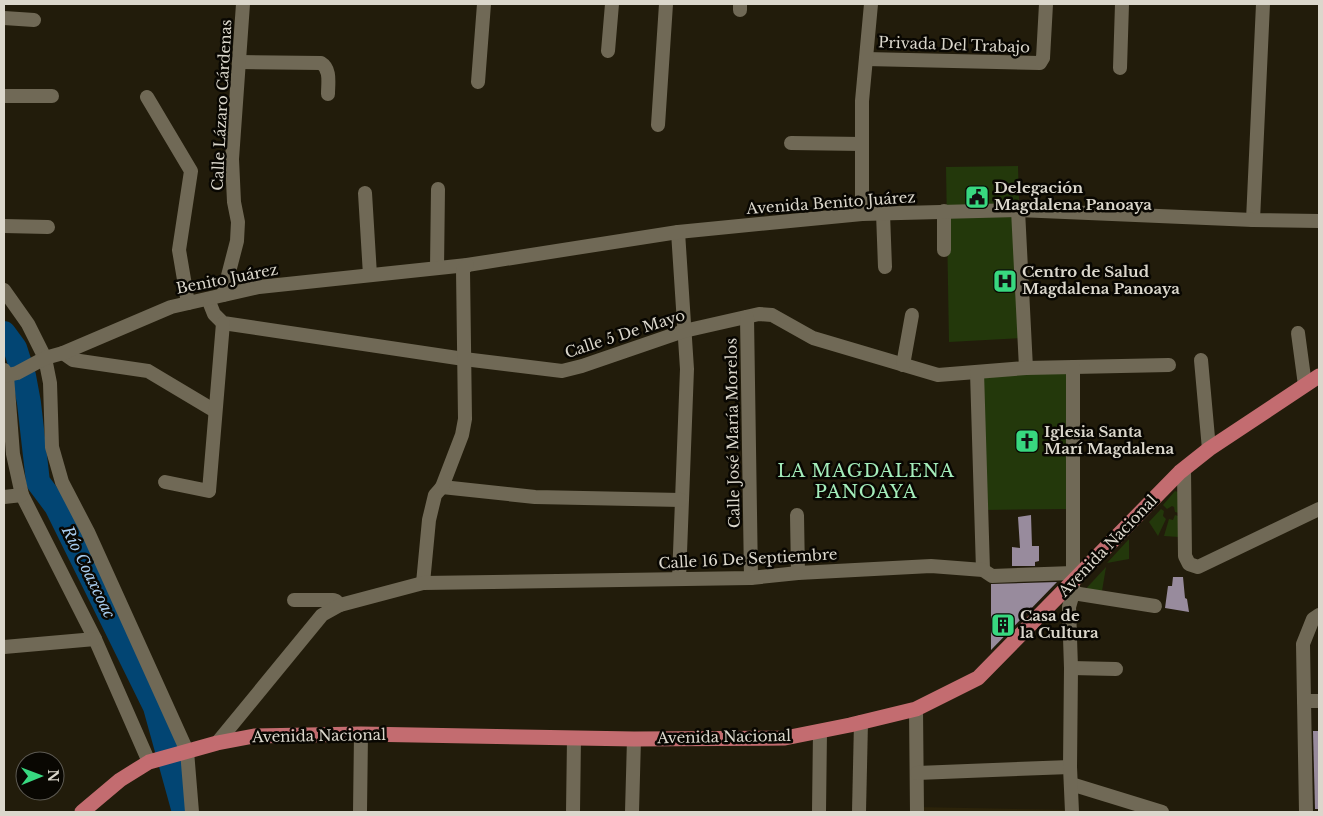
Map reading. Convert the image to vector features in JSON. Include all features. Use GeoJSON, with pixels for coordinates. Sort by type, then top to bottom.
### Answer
{"type":"FeatureCollection","features":[{"type":"Feature","properties":{"kind":"main road","name":"Avenida Nacional"},"geometry":{"type":"LineString","coordinates":[[82,812],[120,780],[152,761],[217,743],[254,736],[362,734],[634,739],[785,738],[916,709],[978,678],[1184,470],[1209,450],[1319,376]]}},
{"type":"Feature","properties":{"kind":"street","name":"Calle Lázaro Cárdenas"},"geometry":{"type":"LineString","coordinates":[[223,295],[237,241],[238,222],[234,202],[232,159],[243,4]]}},
{"type":"Feature","properties":{"kind":"street"},"geometry":{"type":"LineString","coordinates":[[478,82],[484,4]]}},
{"type":"Feature","properties":{"kind":"street"},"geometry":{"type":"LineString","coordinates":[[608,50],[612,4]]}},
{"type":"Feature","properties":{"kind":"street"},"geometry":{"type":"LineString","coordinates":[[658,125],[666,4]]}},
{"type":"Feature","properties":{"kind":"street"},"geometry":{"type":"LineString","coordinates":[[862,214],[862,101],[871,4]]}},
{"type":"Feature","properties":{"kind":"street","name":"Privada Del Trabajo"},"geometry":{"type":"LineString","coordinates":[[866,59],[1040,63],[1043,58],[1046,4]]}},
{"type":"Feature","properties":{"kind":"street"},"geometry":{"type":"LineString","coordinates":[[1120,68],[1122,4]]}},
{"type":"Feature","properties":{"kind":"street"},"geometry":{"type":"LineString","coordinates":[[1253,220],[1263,4]]}},
{"type":"Feature","properties":{"kind":"street"},"geometry":{"type":"LineString","coordinates":[[4,18],[34,20]]}},
{"type":"Feature","properties":{"kind":"street"},"geometry":{"type":"LineString","coordinates":[[239,62],[321,62],[326,66],[328,72],[328,94]]}},
{"type":"Feature","properties":{"kind":"street"},"geometry":{"type":"LineString","coordinates":[[4,96],[52,96]]}},
{"type":"Feature","properties":{"kind":"street"},"geometry":{"type":"LineString","coordinates":[[146,97],[191,171],[179,250],[188,303]]}},
{"type":"Feature","properties":{"kind":"street"},"geometry":{"type":"LineString","coordinates":[[791,143],[862,144]]}},
{"type":"Feature","properties":{"kind":"street"},"geometry":{"type":"LineString","coordinates":[[437,268],[438,189]]}},
{"type":"Feature","properties":{"kind":"street"},"geometry":{"type":"LineString","coordinates":[[365,193],[370,275]]}},
{"type":"Feature","properties":{"kind":"street"},"geometry":{"type":"LineString","coordinates":[[1018,210],[1026,368]]}},
{"type":"Feature","properties":{"kind":"street","name":"Avenida Benito Juárez"},"geometry":{"type":"LineString","coordinates":[[467,265],[678,232],[862,214],[1018,210],[1319,221]]}},
{"type":"Feature","properties":{"kind":"street"},"geometry":{"type":"LineString","coordinates":[[944,211],[944,250]]}},
{"type":"Feature","properties":{"kind":"street"},"geometry":{"type":"LineString","coordinates":[[884,213],[885,267]]}},
{"type":"Feature","properties":{"kind":"street"},"geometry":{"type":"LineString","coordinates":[[4,226],[48,227]]}},
{"type":"Feature","properties":{"kind":"street"},"geometry":{"type":"LineString","coordinates":[[678,232],[687,369],[679,579]]}},
{"type":"Feature","properties":{"kind":"street"},"geometry":{"type":"LineString","coordinates":[[423,583],[428,520],[435,495],[442,487],[462,436],[465,419],[463,270],[467,265]]}},
{"type":"Feature","properties":{"kind":"street","name":"Benito Juárez"},"geometry":{"type":"LineString","coordinates":[[8,374],[171,307],[259,287],[467,265]]}},
{"type":"Feature","properties":{"kind":"street"},"geometry":{"type":"LineString","coordinates":[[4,290],[28,324],[39,361],[50,383],[52,447],[62,482],[88,532],[182,752],[192,812]]}},
{"type":"Feature","properties":{"kind":"street"},"geometry":{"type":"LineString","coordinates":[[164,482],[209,492],[222,323],[214,314],[208,299]]}},
{"type":"Feature","properties":{"kind":"street","name":"Calle 5 De Mayo"},"geometry":{"type":"LineString","coordinates":[[222,323],[562,371],[684,331],[759,314],[772,315],[813,338],[938,375],[1026,368],[1169,365]]}},
{"type":"Feature","properties":{"kind":"street"},"geometry":{"type":"LineString","coordinates":[[903,365],[912,315]]}},
{"type":"Feature","properties":{"kind":"street","name":"Calle José María Morelos"},"geometry":{"type":"LineString","coordinates":[[747,317],[751,578]]}},
{"type":"Feature","properties":{"kind":"street"},"geometry":{"type":"LineString","coordinates":[[1298,333],[1305,385]]}},
{"type":"Feature","properties":{"kind":"street"},"geometry":{"type":"LineString","coordinates":[[62,352],[73,360],[148,371],[216,411]]}},
{"type":"Feature","properties":{"kind":"street"},"geometry":{"type":"LineString","coordinates":[[1201,360],[1209,450]]}},
{"type":"Feature","properties":{"kind":"street"},"geometry":{"type":"LineString","coordinates":[[1072,812],[1069,608],[1073,582],[1074,367]]}},
{"type":"Feature","properties":{"kind":"street"},"geometry":{"type":"LineString","coordinates":[[977,372],[984,570]]}},
{"type":"Feature","properties":{"kind":"street"},"geometry":{"type":"LineString","coordinates":[[8,374],[12,454],[22,495],[95,639],[152,761]]}},
{"type":"Feature","properties":{"kind":"street"},"geometry":{"type":"LineString","coordinates":[[1184,470],[1185,556],[1189,564],[1198,567],[1319,509]]}},
{"type":"Feature","properties":{"kind":"street"},"geometry":{"type":"LineString","coordinates":[[442,487],[535,497],[681,500]]}},
{"type":"Feature","properties":{"kind":"street"},"geometry":{"type":"LineString","coordinates":[[4,497],[22,495]]}},
{"type":"Feature","properties":{"kind":"street"},"geometry":{"type":"LineString","coordinates":[[797,515],[798,573]]}},
{"type":"Feature","properties":{"kind":"street","name":"Calle 16 De Septiembre"},"geometry":{"type":"LineString","coordinates":[[340,605],[423,583],[751,578],[798,573],[931,566],[984,570],[992,576],[1073,582],[1155,606]]}},
{"type":"Feature","properties":{"kind":"street"},"geometry":{"type":"LineString","coordinates":[[217,743],[322,615],[340,605],[333,600],[294,600]]}},
{"type":"Feature","properties":{"kind":"street"},"geometry":{"type":"LineString","coordinates":[[1306,812],[1303,644],[1313,619],[1319,615]]}},
{"type":"Feature","properties":{"kind":"street"},"geometry":{"type":"LineString","coordinates":[[4,647],[95,639]]}},
{"type":"Feature","properties":{"kind":"street"},"geometry":{"type":"LineString","coordinates":[[1071,668],[1116,669]]}},
{"type":"Feature","properties":{"kind":"street"},"geometry":{"type":"LineString","coordinates":[[1304,701],[1319,701]]}},
{"type":"Feature","properties":{"kind":"street"},"geometry":{"type":"LineString","coordinates":[[916,709],[917,812]]}},
{"type":"Feature","properties":{"kind":"street"},"geometry":{"type":"LineString","coordinates":[[859,812],[861,722]]}},
{"type":"Feature","properties":{"kind":"street"},"geometry":{"type":"LineString","coordinates":[[818,812],[820,731]]}},
{"type":"Feature","properties":{"kind":"street"},"geometry":{"type":"LineString","coordinates":[[360,812],[362,734]]}},
{"type":"Feature","properties":{"kind":"street"},"geometry":{"type":"LineString","coordinates":[[573,812],[574,738]]}},
{"type":"Feature","properties":{"kind":"street"},"geometry":{"type":"LineString","coordinates":[[632,812],[634,739]]}},
{"type":"Feature","properties":{"kind":"street"},"geometry":{"type":"LineString","coordinates":[[917,773],[1070,767]]}},
{"type":"Feature","properties":{"kind":"street"},"geometry":{"type":"LineString","coordinates":[[1071,784],[1162,812]]}},
{"type":"Feature","properties":{"kind":"shaded area"},"geometry":{"type":"Polygon","coordinates":[[[917,807],[1072,810],[1072,812],[917,812],[917,807]]]}},
{"type":"Feature","properties":{"kind":"green space"},"geometry":{"type":"Polygon","coordinates":[[[1018,166],[1023,338],[949,342],[946,167],[1018,166]]]}},
{"type":"Feature","properties":{"kind":"green space","name":"Iglesia Santa Marí Magdalena"},"geometry":{"type":"Polygon","coordinates":[[[1069,370],[1069,509],[982,510],[980,373],[1069,370]]]}},
{"type":"Feature","properties":{"kind":"green space"},"geometry":{"type":"Polygon","coordinates":[[[1175,491],[1178,492],[1179,513],[1175,512],[1172,506],[1167,509],[1163,505],[1175,491]]]}},
{"type":"Feature","properties":{"kind":"green space"},"geometry":{"type":"Polygon","coordinates":[[[1161,509],[1164,511],[1163,516],[1166,519],[1158,536],[1149,522],[1161,509]]]}},
{"type":"Feature","properties":{"kind":"green space"},"geometry":{"type":"Polygon","coordinates":[[[1175,515],[1178,516],[1179,537],[1164,536],[1169,519],[1173,520],[1175,515]]]}},
{"type":"Feature","properties":{"kind":"green space"},"geometry":{"type":"Polygon","coordinates":[[[1129,539],[1129,559],[1107,563],[1129,539]]]}},
{"type":"Feature","properties":{"kind":"green space"},"geometry":{"type":"Polygon","coordinates":[[[1106,567],[1101,597],[1081,594],[1106,567]]]}},
{"type":"Feature","properties":{"kind":"building"},"geometry":{"type":"Polygon","coordinates":[[[1031,515],[1032,546],[1039,546],[1039,561],[1035,562],[1035,566],[1012,566],[1012,547],[1020,548],[1018,517],[1031,515]]]}},
{"type":"Feature","properties":{"kind":"building"},"geometry":{"type":"Polygon","coordinates":[[[1173,577],[1183,577],[1185,598],[1187,599],[1189,612],[1165,608],[1168,586],[1172,586],[1173,577]]]}},
{"type":"Feature","properties":{"kind":"building","name":"Casa de la Cultura"},"geometry":{"type":"Polygon","coordinates":[[[1057,582],[991,650],[991,584],[1057,582]]]}},
{"type":"Feature","properties":{"kind":"building"},"geometry":{"type":"Polygon","coordinates":[[[1313,731],[1319,731],[1319,809],[1315,809],[1313,731]]]}},
{"type":"Feature","properties":{"kind":"waterway","name":"Río Coaxcoac"},"geometry":{"type":"LineString","coordinates":[[4,333],[15,348],[24,376],[38,482],[56,506],[155,707],[184,812]]}},
{"type":"Feature","properties":{"kind":"place","name":"Delegación Magdalena Panoaya"},"geometry":{"type":"Point","coordinates":[977,197]}},
{"type":"Feature","properties":{"kind":"place","name":"Centro de Salud Magdalena Panoaya"},"geometry":{"type":"Point","coordinates":[1005,281]}},
{"type":"Feature","properties":{"kind":"place","name":"Iglesia Santa Marí Magdalena"},"geometry":{"type":"Point","coordinates":[1027,441]}},
{"type":"Feature","properties":{"kind":"place","name":"Casa de la Cultura"},"geometry":{"type":"Point","coordinates":[1003,625]}},
{"type":"Feature","properties":{"kind":"district","name":"LA MAGDALENA PANOAYA"},"geometry":{"type":"Point","coordinates":[866,481]}}]}
